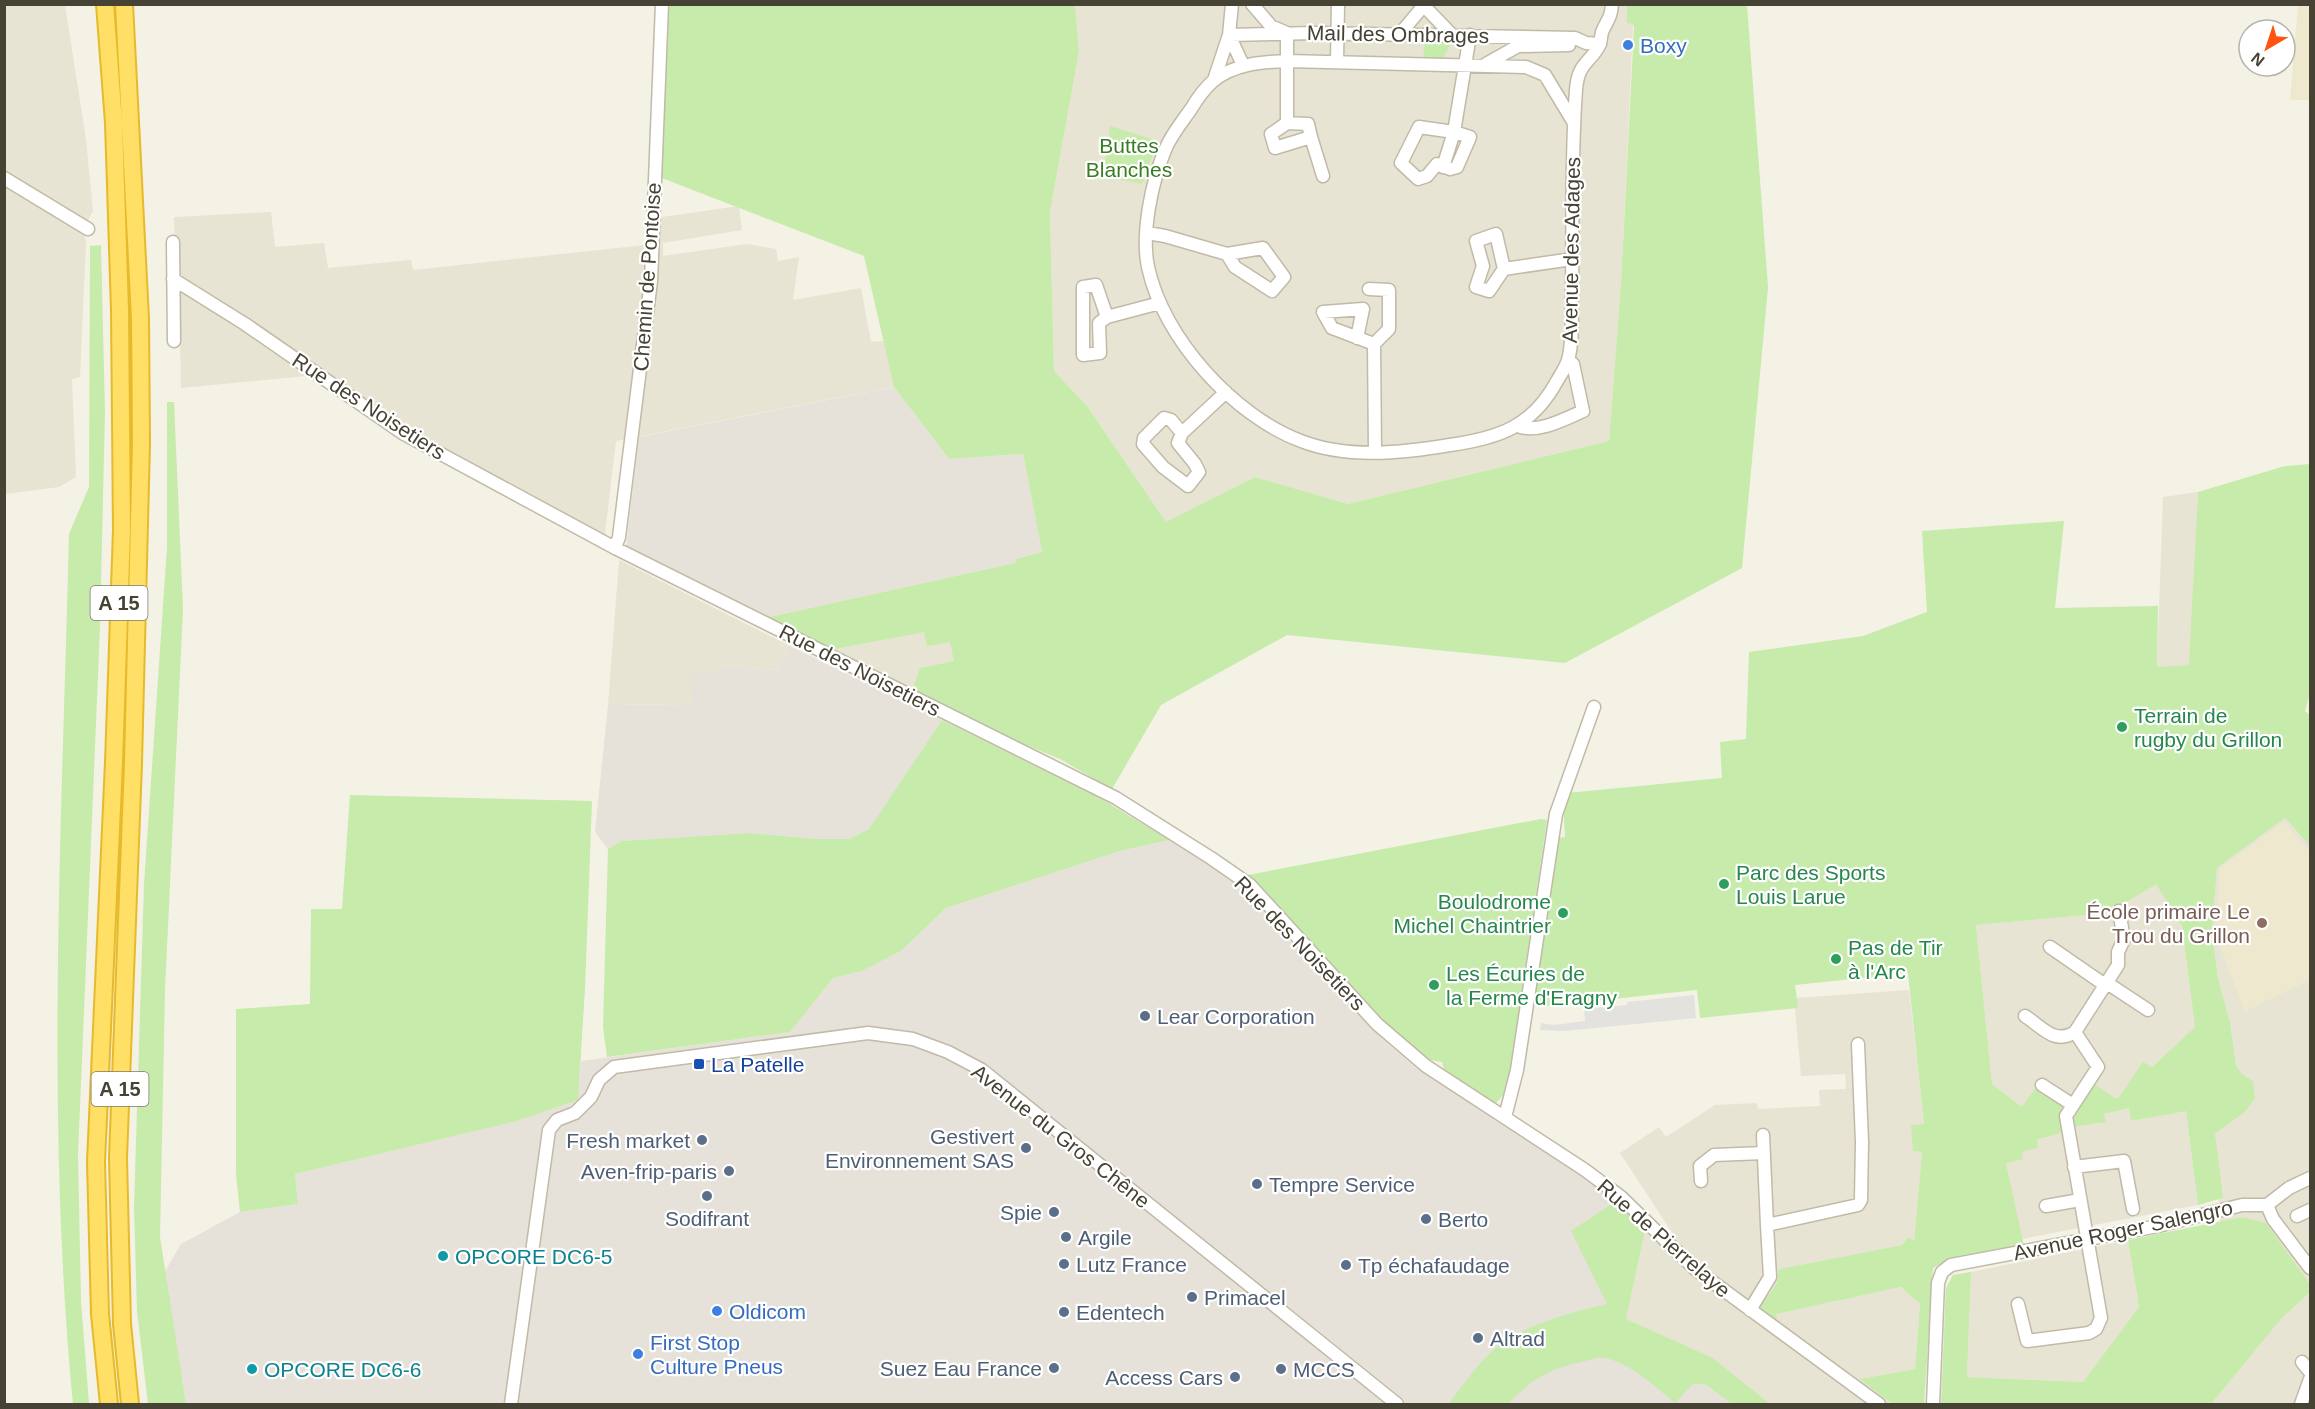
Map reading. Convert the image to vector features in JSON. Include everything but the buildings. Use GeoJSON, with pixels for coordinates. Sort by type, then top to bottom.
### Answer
{"type":"FeatureCollection","features":[{"type":"Feature","properties":{"kind":"highway","name":"A 15"},"geometry":{"type":"LineString","coordinates":[[105,4],[114,123],[120,298],[122,530],[96,1162],[100,1314],[109,1404]]}},
{"type":"Feature","properties":{"kind":"highway","name":"A 15"},"geometry":{"type":"LineString","coordinates":[[124,4],[140,319],[141,443],[133,763],[118,1158],[122,1324],[130,1404]]}},
{"type":"Feature","properties":{"kind":"street","name":"Chemin de Pontoise"},"geometry":{"type":"LineString","coordinates":[[615,548],[619,537],[651,281],[662,4]]}},
{"type":"Feature","properties":{"kind":"street"},"geometry":{"type":"LineString","coordinates":[[1214,80],[1229,35],[1232,4]]}},
{"type":"Feature","properties":{"kind":"street"},"geometry":{"type":"LineString","coordinates":[[1252,4],[1271,26],[1287,33],[1287,123]]}},
{"type":"Feature","properties":{"kind":"street"},"geometry":{"type":"LineString","coordinates":[[1337,62],[1338,4]]}},
{"type":"Feature","properties":{"kind":"street","name":"Avenue des Adages"},"geometry":{"type":"LineString","coordinates":[[1214,80],[1200,95],[1166,148],[1150,202],[1147,233],[1147,264],[1160,303],[1191,354],[1247,411],[1303,442],[1338,450],[1375,452],[1421,450],[1473,442],[1518,426],[1537,410],[1568,361],[1577,78],[1580,69],[1600,44],[1602,32],[1611,17],[1612,4]]}},
{"type":"Feature","properties":{"kind":"street"},"geometry":{"type":"LineString","coordinates":[[1399,35],[1425,5],[1452,35]]}},
{"type":"Feature","properties":{"kind":"street","name":"Mail des Ombrages"},"geometry":{"type":"LineString","coordinates":[[1229,35],[1287,33],[1470,35],[1575,38],[1600,44]]}},
{"type":"Feature","properties":{"kind":"street"},"geometry":{"type":"LineString","coordinates":[[1229,35],[1243,66]]}},
{"type":"Feature","properties":{"kind":"street"},"geometry":{"type":"LineString","coordinates":[[1443,167],[1454,132],[1470,35]]}},
{"type":"Feature","properties":{"kind":"street"},"geometry":{"type":"LineString","coordinates":[[1486,64],[1518,46],[1572,45],[1581,41]]}},
{"type":"Feature","properties":{"kind":"street","name":"Mail des Ombrages"},"geometry":{"type":"LineString","coordinates":[[1214,80],[1256,62],[1526,66],[1545,75],[1574,123]]}},
{"type":"Feature","properties":{"kind":"street"},"geometry":{"type":"LineString","coordinates":[[1311,137],[1275,148],[1271,134],[1287,123],[1308,124],[1323,176]]}},
{"type":"Feature","properties":{"kind":"street"},"geometry":{"type":"LineString","coordinates":[[1419,127],[1454,132],[1470,137],[1457,167],[1450,169],[1437,164],[1427,176],[1418,179],[1401,163],[1419,127]]}},
{"type":"Feature","properties":{"kind":"street"},"geometry":{"type":"LineString","coordinates":[[4,178],[88,229]]}},
{"type":"Feature","properties":{"kind":"street"},"geometry":{"type":"LineString","coordinates":[[1147,233],[1227,254]]}},
{"type":"Feature","properties":{"kind":"street"},"geometry":{"type":"LineString","coordinates":[[173,242],[174,341]]}},
{"type":"Feature","properties":{"kind":"street"},"geometry":{"type":"LineString","coordinates":[[1504,269],[1572,259]]}},
{"type":"Feature","properties":{"kind":"street","name":"Rue des Noisetiers"},"geometry":{"type":"LineString","coordinates":[[173,279],[245,324],[404,434],[615,548],[1116,798],[1250,885],[1377,1024],[1426,1066],[1505,1117]]}},
{"type":"Feature","properties":{"kind":"street"},"geometry":{"type":"LineString","coordinates":[[1107,316],[1096,285],[1083,287],[1083,354],[1100,353],[1099,323],[1107,316],[1160,303]]}},
{"type":"Feature","properties":{"kind":"street"},"geometry":{"type":"LineString","coordinates":[[1369,289],[1389,290],[1389,329],[1374,344],[1375,452]]}},
{"type":"Feature","properties":{"kind":"street"},"geometry":{"type":"LineString","coordinates":[[1358,338],[1374,344]]}},
{"type":"Feature","properties":{"kind":"street"},"geometry":{"type":"LineString","coordinates":[[1518,426],[1540,428],[1583,411],[1573,364],[1568,361]]}},
{"type":"Feature","properties":{"kind":"street"},"geometry":{"type":"LineString","coordinates":[[1182,433],[1171,420],[1164,418],[1144,438],[1143,444],[1162,467],[1188,486],[1199,472],[1179,443],[1182,433],[1226,392]]}},
{"type":"Feature","properties":{"kind":"street"},"geometry":{"type":"LineString","coordinates":[[1505,1117],[1517,1070],[1556,814],[1594,707]]}},
{"type":"Feature","properties":{"kind":"street"},"geometry":{"type":"LineString","coordinates":[[2025,1017],[2058,1038],[2066,1038],[2075,1032],[2118,965],[2118,952],[2124,939],[2120,911]]}},
{"type":"Feature","properties":{"kind":"street"},"geometry":{"type":"LineString","coordinates":[[2050,947],[2148,1010]]}},
{"type":"Feature","properties":{"kind":"street"},"geometry":{"type":"LineString","coordinates":[[2018,1304],[2027,1341],[2089,1332],[2096,1329],[2101,1318],[2066,1116],[2098,1067],[2075,1032]]}},
{"type":"Feature","properties":{"kind":"street","name":"Avenue du Gros Chêne"},"geometry":{"type":"LineString","coordinates":[[511,1404],[549,1130],[557,1120],[575,1113],[591,1097],[599,1080],[614,1067],[868,1033],[913,1039],[948,1052],[982,1070],[1397,1404]]}},
{"type":"Feature","properties":{"kind":"street"},"geometry":{"type":"LineString","coordinates":[[1767,1225],[1854,1208],[1861,1200],[1862,1142],[1858,1044]]}},
{"type":"Feature","properties":{"kind":"street"},"geometry":{"type":"LineString","coordinates":[[2042,1084],[2073,1105]]}},
{"type":"Feature","properties":{"kind":"street","name":"Rue de Pierrelaye"},"geometry":{"type":"LineString","coordinates":[[1505,1117],[1621,1197],[1695,1269],[1879,1404]]}},
{"type":"Feature","properties":{"kind":"street"},"geometry":{"type":"LineString","coordinates":[[1750,1310],[1770,1277],[1763,1135]]}},
{"type":"Feature","properties":{"kind":"street"},"geometry":{"type":"LineString","coordinates":[[1701,1181],[1700,1166],[1714,1155],[1764,1153]]}},
{"type":"Feature","properties":{"kind":"street"},"geometry":{"type":"LineString","coordinates":[[2074,1167],[2124,1161],[2133,1209]]}},
{"type":"Feature","properties":{"kind":"street"},"geometry":{"type":"LineString","coordinates":[[2310,1178],[2289,1188],[2267,1205],[2273,1219],[2310,1268]]}},
{"type":"Feature","properties":{"kind":"street"},"geometry":{"type":"LineString","coordinates":[[2046,1206],[2080,1200]]}},
{"type":"Feature","properties":{"kind":"street","name":"Avenue Roger Salengro"},"geometry":{"type":"LineString","coordinates":[[1933,1404],[1938,1283],[1942,1272],[1957,1263],[2158,1226],[2242,1205],[2267,1205]]}},
{"type":"Feature","properties":{"kind":"street"},"geometry":{"type":"LineString","coordinates":[[2296,1215],[2310,1210]]}},
{"type":"Feature","properties":{"kind":"street"},"geometry":{"type":"LineString","coordinates":[[2301,1404],[2310,1379]]}},
{"type":"Feature","properties":{"kind":"shaded area"},"geometry":{"type":"Polygon","coordinates":[[[4,5],[65,5],[86,139],[93,211],[83,229],[86,242],[80,377],[72,379],[76,477],[59,487],[5,494],[4,5]]]}},
{"type":"Feature","properties":{"kind":"shaded area"},"geometry":{"type":"Polygon","coordinates":[[[1075,5],[1634,5],[1621,284],[1609,441],[1348,504],[1255,477],[1166,522],[1087,406],[1054,371],[1050,212],[1079,51],[1075,5]]]}},
{"type":"Feature","properties":{"kind":"shaded area"},"geometry":{"type":"Polygon","coordinates":[[[2298,5],[2310,5],[2310,100],[2290,100],[2292,78],[2297,78],[2298,5]]]}},
{"type":"Feature","properties":{"kind":"shaded area"},"geometry":{"type":"Polygon","coordinates":[[[739,206],[742,230],[663,243],[663,256],[747,244],[776,249],[778,261],[799,257],[793,300],[861,288],[871,342],[894,340],[903,385],[616,441],[603,550],[390,432],[306,376],[181,388],[180,336],[177,336],[174,217],[271,212],[275,247],[324,243],[328,268],[411,260],[413,270],[645,245],[648,219],[739,206]]]}},
{"type":"Feature","properties":{"kind":"shaded area"},"geometry":{"type":"Polygon","coordinates":[[[894,387],[949,459],[1023,454],[1042,552],[1016,559],[1015,563],[765,618],[626,547],[639,437],[894,387]]]}},
{"type":"Feature","properties":{"kind":"shaded area"},"geometry":{"type":"Polygon","coordinates":[[[2198,492],[2190,665],[2157,668],[2163,497],[2198,492]]]}},
{"type":"Feature","properties":{"kind":"shaded area"},"geometry":{"type":"Polygon","coordinates":[[[619,560],[790,646],[777,670],[732,667],[693,704],[608,705],[619,560]]]}},
{"type":"Feature","properties":{"kind":"shaded area"},"geometry":{"type":"Polygon","coordinates":[[[924,631],[951,642],[954,661],[920,668],[912,689],[830,650],[924,631]]]}},
{"type":"Feature","properties":{"kind":"shaded area"},"geometry":{"type":"Polygon","coordinates":[[[790,646],[942,720],[869,829],[849,839],[816,839],[751,833],[621,841],[608,849],[595,832],[608,705],[693,704],[689,674],[732,667],[777,670],[790,646]]]}},
{"type":"Feature","properties":{"kind":"shaded area"},"geometry":{"type":"Polygon","coordinates":[[[2285,818],[2310,846],[2310,1284],[2266,1223],[2243,1217],[2220,1222],[2215,1134],[2245,1112],[2253,1081],[2241,1073],[2236,1065],[2230,1022],[2218,978],[2212,934],[2217,868],[2285,818]]]}},
{"type":"Feature","properties":{"kind":"shaded area"},"geometry":{"type":"Polygon","coordinates":[[[2284,822],[2310,852],[2310,980],[2245,1011],[2216,936],[2220,868],[2284,822]]]}},
{"type":"Feature","properties":{"kind":"shaded area"},"geometry":{"type":"Polygon","coordinates":[[[1169,840],[1221,872],[1253,901],[1382,1039],[1416,1068],[1578,1172],[1625,1208],[1645,1230],[1626,1319],[1713,1358],[1770,1404],[186,1404],[164,1273],[181,1244],[240,1212],[298,1204],[295,1174],[517,1121],[577,1100],[581,1061],[789,1032],[833,978],[862,971],[901,951],[946,908],[1120,851],[1169,840]]]}},
{"type":"Feature","properties":{"kind":"shaded area"},"geometry":{"type":"Polygon","coordinates":[[[2156,883],[2182,926],[2195,1027],[2152,1067],[2143,1063],[2119,1097],[2115,1098],[2093,1084],[2105,1122],[2104,1114],[2129,1108],[2132,1121],[2186,1110],[2198,1205],[2022,1239],[2006,1163],[2037,1140],[2046,1138],[2023,1108],[1992,1084],[1976,925],[2108,913],[2156,883]]]}},
{"type":"Feature","properties":{"kind":"shaded area"},"geometry":{"type":"Polygon","coordinates":[[[1909,990],[1924,1124],[1911,1125],[1922,1152],[1914,1241],[1908,1237],[1902,1245],[1779,1269],[1777,1283],[1764,1298],[1777,1321],[1775,1314],[1901,1287],[1920,1304],[1915,1369],[1861,1379],[1892,1404],[1770,1404],[1713,1358],[1626,1319],[1645,1230],[1655,1221],[1681,1246],[1620,1153],[1659,1127],[1666,1137],[1715,1105],[1757,1103],[1758,1109],[1820,1106],[1819,1090],[1846,1089],[1845,1074],[1801,1076],[1796,998],[1909,990]]]}},
{"type":"Feature","properties":{"kind":"shaded area"},"geometry":{"type":"Polygon","coordinates":[[[1694,995],[1696,1018],[1565,1031],[1540,1030],[1541,1023],[1554,1025],[1585,1021],[1584,1009],[1694,995]]]}},
{"type":"Feature","properties":{"kind":"shaded area"},"geometry":{"type":"Polygon","coordinates":[[[2128,1240],[2139,1307],[2083,1382],[1967,1377],[1971,1272],[2128,1240]]]}},
{"type":"Feature","properties":{"kind":"shaded area"},"geometry":{"type":"Polygon","coordinates":[[[2310,1292],[2310,1404],[2211,1404],[2281,1319],[2310,1292]]]}},
{"type":"Feature","properties":{"kind":"green space"},"geometry":{"type":"Polygon","coordinates":[[[669,5],[1075,5],[1079,51],[1050,212],[1054,371],[1087,406],[1166,522],[1255,477],[1348,504],[1609,441],[1621,284],[1634,27],[1633,24],[1627,23],[1627,5],[1747,5],[1768,287],[1742,568],[1565,663],[1287,635],[1161,705],[1112,789],[1060,759],[941,710],[945,706],[912,689],[920,668],[954,661],[950,642],[927,646],[924,632],[830,650],[765,618],[1015,563],[1016,559],[1042,552],[1023,454],[949,459],[894,387],[864,256],[654,175],[669,5]]]}},
{"type":"Feature","properties":{"kind":"green space"},"geometry":{"type":"Polygon","coordinates":[[[1425,39],[1453,39],[1443,59],[1423,59],[1425,39]]]}},
{"type":"Feature","properties":{"kind":"green space","name":"Buttes Blanches"},"geometry":{"type":"Polygon","coordinates":[[[1110,126],[1158,141],[1142,184],[1103,176],[1110,126]]]}},
{"type":"Feature","properties":{"kind":"green space"},"geometry":{"type":"Polygon","coordinates":[[[101,245],[105,412],[100,626],[78,1155],[81,1301],[89,1404],[73,1404],[60,1187],[58,970],[60,861],[69,534],[89,487],[90,246],[101,245]]]}},
{"type":"Feature","properties":{"kind":"green space"},"geometry":{"type":"Polygon","coordinates":[[[167,402],[174,402],[183,609],[165,989],[160,1237],[186,1404],[148,1404],[137,1311],[134,1207],[144,885],[167,547],[167,402]]]}},
{"type":"Feature","properties":{"kind":"green space"},"geometry":{"type":"Polygon","coordinates":[[[2310,464],[2310,693],[2305,711],[2310,715],[2310,846],[2285,818],[2217,868],[2212,934],[2218,978],[2230,1022],[2236,1065],[2241,1073],[2253,1081],[2255,1098],[2245,1112],[2215,1134],[2223,1198],[2198,1205],[2186,1111],[2131,1121],[2129,1108],[2104,1114],[2106,1122],[2070,1127],[2069,1121],[2093,1083],[2115,1098],[2119,1097],[2143,1062],[2152,1067],[2195,1027],[2182,926],[2156,884],[2108,913],[1976,925],[1992,1084],[2022,1107],[2037,1086],[2065,1107],[2063,1132],[2037,1140],[2038,1148],[2022,1152],[2023,1159],[2006,1163],[2024,1246],[1948,1259],[1933,1268],[1924,1404],[1892,1404],[1860,1379],[1915,1369],[1920,1304],[1901,1287],[1776,1314],[1777,1322],[1762,1312],[1761,1305],[1777,1283],[1779,1269],[1902,1245],[1908,1237],[1914,1241],[1922,1152],[1913,1151],[1911,1125],[1924,1124],[1908,973],[1795,985],[1798,1008],[1700,1018],[1697,990],[1547,1006],[1531,1000],[1555,838],[1565,837],[1563,801],[1567,793],[1722,778],[1720,742],[1746,739],[1749,652],[1863,636],[1927,612],[1922,531],[2064,521],[2055,608],[2158,606],[2157,667],[2189,665],[2198,492],[2285,466],[2310,464]]]}},
{"type":"Feature","properties":{"kind":"green space"},"geometry":{"type":"Polygon","coordinates":[[[942,720],[1100,798],[1169,840],[1120,851],[946,908],[901,951],[862,971],[833,978],[790,1032],[607,1057],[603,1027],[608,849],[621,841],[751,833],[816,839],[849,839],[869,829],[942,720]]]}},
{"type":"Feature","properties":{"kind":"green space"},"geometry":{"type":"Polygon","coordinates":[[[350,795],[592,801],[578,1100],[517,1121],[295,1174],[298,1204],[240,1212],[236,1174],[236,1009],[310,1004],[311,909],[342,909],[350,795]]]}},
{"type":"Feature","properties":{"kind":"green space","name":"Les Écuries de la Ferme d'Eragny"},"geometry":{"type":"Polygon","coordinates":[[[1541,819],[1547,820],[1507,1091],[1495,1104],[1444,1069],[1442,1062],[1430,1060],[1381,1024],[1248,875],[1541,819]]]}},
{"type":"Feature","properties":{"kind":"green space"},"geometry":{"type":"Polygon","coordinates":[[[1616,1201],[1645,1230],[1626,1319],[1713,1358],[1770,1404],[1732,1404],[1705,1384],[1693,1384],[1675,1403],[1633,1370],[1615,1361],[1602,1358],[1570,1365],[1541,1376],[1508,1404],[1449,1404],[1482,1361],[1507,1340],[1531,1327],[1556,1318],[1607,1304],[1571,1231],[1616,1201]]]}},
{"type":"Feature","properties":{"kind":"green space"},"geometry":{"type":"Polygon","coordinates":[[[2243,1217],[2266,1223],[2310,1284],[2310,1292],[2281,1319],[2211,1404],[1941,1404],[1946,1288],[1953,1275],[1971,1272],[1967,1377],[2083,1382],[2139,1307],[2128,1240],[2243,1217]]]}},
{"type":"Feature","properties":{"kind":"place","name":"Boxy"},"geometry":{"type":"Point","coordinates":[1628,45]}},
{"type":"Feature","properties":{"kind":"place","name":"Terrain de rugby du Grillon"},"geometry":{"type":"Point","coordinates":[2122,727]}},
{"type":"Feature","properties":{"kind":"place","name":"Parc des Sports Louis Larue"},"geometry":{"type":"Point","coordinates":[1724,884]}},
{"type":"Feature","properties":{"kind":"place","name":"Boulodrome Michel Chaintrier"},"geometry":{"type":"Point","coordinates":[1563,913]}},
{"type":"Feature","properties":{"kind":"place","name":"École primaire Le Trou du Grillon"},"geometry":{"type":"Point","coordinates":[2262,923]}},
{"type":"Feature","properties":{"kind":"place","name":"Pas de Tir à l'Arc"},"geometry":{"type":"Point","coordinates":[1836,959]}},
{"type":"Feature","properties":{"kind":"place","name":"Les Écuries de la Ferme d'Eragny"},"geometry":{"type":"Point","coordinates":[1434,985]}},
{"type":"Feature","properties":{"kind":"place","name":"Lear Corporation"},"geometry":{"type":"Point","coordinates":[1145,1016]}},
{"type":"Feature","properties":{"kind":"place","name":"La Patelle"},"geometry":{"type":"Point","coordinates":[699,1064]}},
{"type":"Feature","properties":{"kind":"place","name":"Fresh market"},"geometry":{"type":"Point","coordinates":[702,1140]}},
{"type":"Feature","properties":{"kind":"place","name":"Gestivert Environnement SAS"},"geometry":{"type":"Point","coordinates":[1026,1148]}},
{"type":"Feature","properties":{"kind":"place","name":"Aven-frip-paris"},"geometry":{"type":"Point","coordinates":[729,1171]}},
{"type":"Feature","properties":{"kind":"place","name":"Tempre Service"},"geometry":{"type":"Point","coordinates":[1257,1184]}},
{"type":"Feature","properties":{"kind":"place","name":"Sodifrant"},"geometry":{"type":"Point","coordinates":[707,1196]}},
{"type":"Feature","properties":{"kind":"place","name":"Spie"},"geometry":{"type":"Point","coordinates":[1054,1212]}},
{"type":"Feature","properties":{"kind":"place","name":"Berto"},"geometry":{"type":"Point","coordinates":[1426,1219]}},
{"type":"Feature","properties":{"kind":"place","name":"Argile"},"geometry":{"type":"Point","coordinates":[1066,1237]}},
{"type":"Feature","properties":{"kind":"place","name":"OPCORE DC6-5"},"geometry":{"type":"Point","coordinates":[443,1256]}},
{"type":"Feature","properties":{"kind":"place","name":"Lutz France"},"geometry":{"type":"Point","coordinates":[1064,1264]}},
{"type":"Feature","properties":{"kind":"place","name":"Tp échafaudage"},"geometry":{"type":"Point","coordinates":[1346,1265]}},
{"type":"Feature","properties":{"kind":"place","name":"Primacel"},"geometry":{"type":"Point","coordinates":[1192,1297]}},
{"type":"Feature","properties":{"kind":"place","name":"Oldicom"},"geometry":{"type":"Point","coordinates":[717,1311]}},
{"type":"Feature","properties":{"kind":"place","name":"Edentech"},"geometry":{"type":"Point","coordinates":[1064,1312]}},
{"type":"Feature","properties":{"kind":"place","name":"Altrad"},"geometry":{"type":"Point","coordinates":[1478,1338]}},
{"type":"Feature","properties":{"kind":"place","name":"First Stop Culture Pneus"},"geometry":{"type":"Point","coordinates":[638,1354]}},
{"type":"Feature","properties":{"kind":"place","name":"Suez Eau France"},"geometry":{"type":"Point","coordinates":[1054,1368]}},
{"type":"Feature","properties":{"kind":"place","name":"OPCORE DC6-6"},"geometry":{"type":"Point","coordinates":[252,1369]}},
{"type":"Feature","properties":{"kind":"place","name":"MCCS"},"geometry":{"type":"Point","coordinates":[1281,1369]}},
{"type":"Feature","properties":{"kind":"place","name":"Access Cars"},"geometry":{"type":"Point","coordinates":[1235,1377]}}]}
